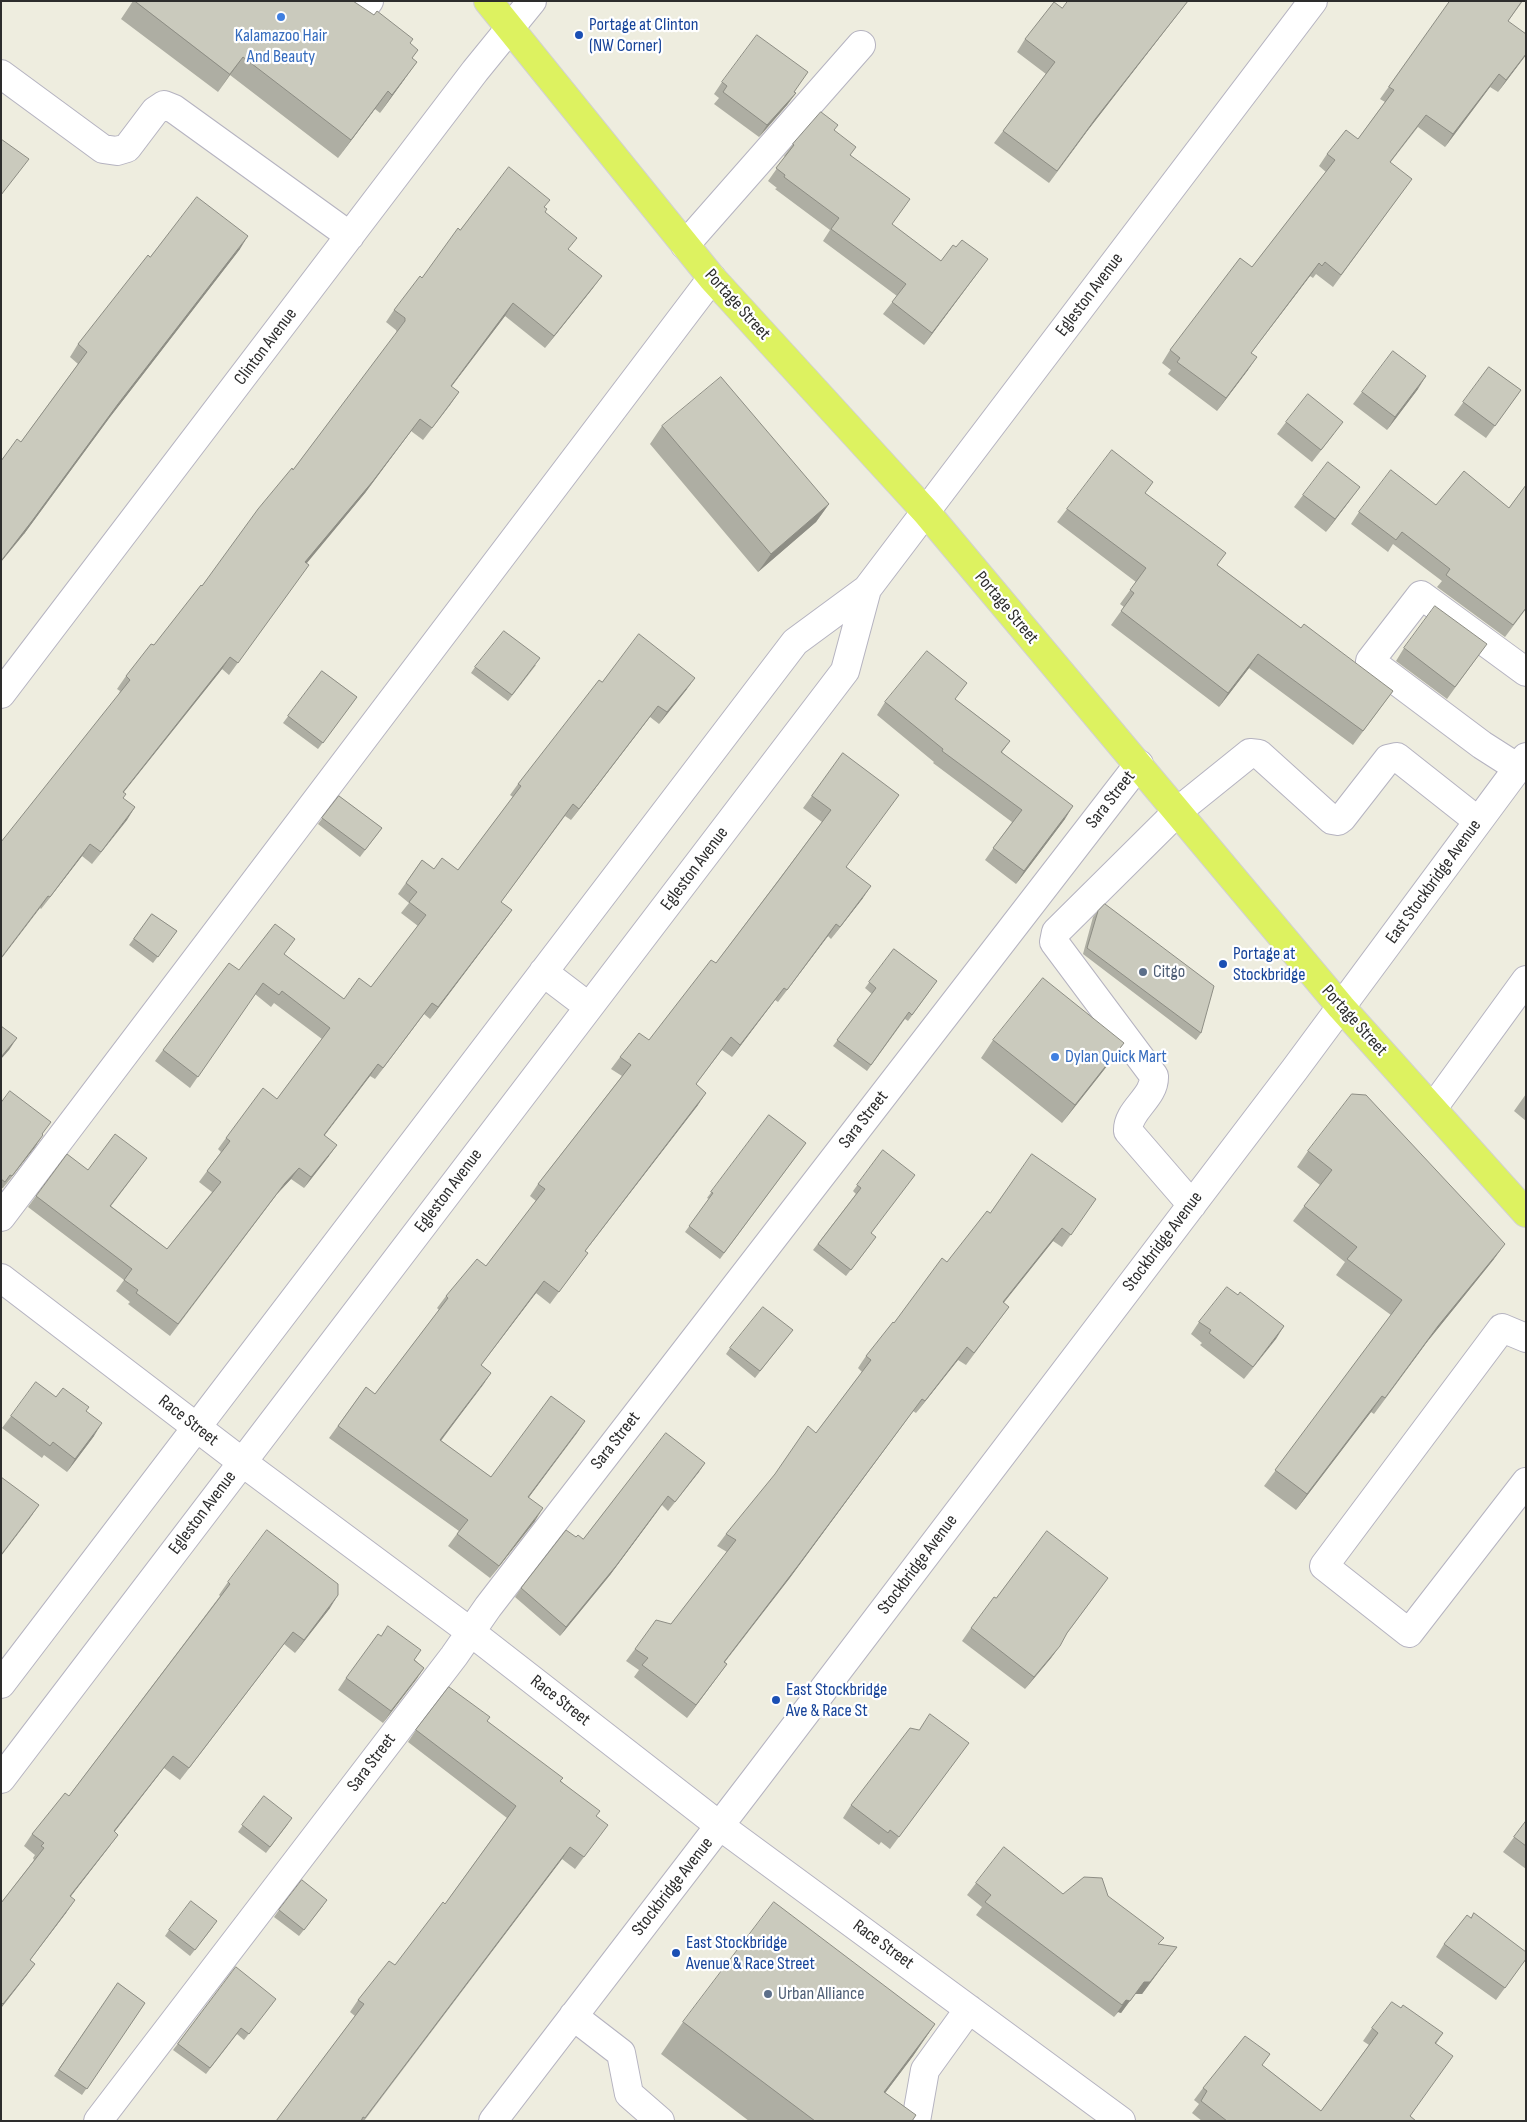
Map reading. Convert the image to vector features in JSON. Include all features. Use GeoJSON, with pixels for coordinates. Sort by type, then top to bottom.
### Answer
{"type":"FeatureCollection","features":[{"type":"Feature","properties":{"kind":"main road","name":"Portage Street"},"geometry":{"type":"LineString","coordinates":[[488,1],[712,278],[926,512],[1341,1007],[1526,1213]]}},
{"type":"Feature","properties":{"kind":"street","name":"Clinton Avenue"},"geometry":{"type":"LineString","coordinates":[[1,694],[475,71],[532,1]]}},
{"type":"Feature","properties":{"kind":"street","name":"Egleston Avenue"},"geometry":{"type":"LineString","coordinates":[[1,1684],[795,642],[867,589],[1313,1]]}},
{"type":"Feature","properties":{"kind":"street"},"geometry":{"type":"LineString","coordinates":[[685,245],[860,45]]}},
{"type":"Feature","properties":{"kind":"street"},"geometry":{"type":"LineString","coordinates":[[1,74],[103,149],[117,151],[127,148],[155,111],[164,105],[174,109],[350,236]]}},
{"type":"Feature","properties":{"kind":"street"},"geometry":{"type":"LineString","coordinates":[[1,1217],[712,278]]}},
{"type":"Feature","properties":{"kind":"street","name":"Egleston Avenue"},"geometry":{"type":"LineString","coordinates":[[1,1779],[845,671],[867,589]]}},
{"type":"Feature","properties":{"kind":"street"},"geometry":{"type":"LineString","coordinates":[[1522,762],[1482,745],[1370,661],[1421,595],[1526,672]]}},
{"type":"Feature","properties":{"kind":"street"},"geometry":{"type":"LineString","coordinates":[[1192,1205],[1128,1131],[1129,1122],[1153,1087],[1154,1076],[1054,942],[1056,932],[1178,811],[1250,753],[1259,754],[1332,820],[1338,821],[1392,756],[1398,757],[1478,821]]}},
{"type":"Feature","properties":{"kind":"street","name":"East Stockbridge Avenue"},"geometry":{"type":"LineString","coordinates":[[1341,1007],[1522,762]]}},
{"type":"Feature","properties":{"kind":"street","name":"Sara Street"},"geometry":{"type":"LineString","coordinates":[[98,2121],[472,1633],[488,1607],[1139,764]]}},
{"type":"Feature","properties":{"kind":"street"},"geometry":{"type":"LineString","coordinates":[[543,972],[589,1007]]}},
{"type":"Feature","properties":{"kind":"street"},"geometry":{"type":"LineString","coordinates":[[1433,1108],[1526,980]]}},
{"type":"Feature","properties":{"kind":"street","name":"Stockbridge Avenue"},"geometry":{"type":"LineString","coordinates":[[493,2121],[720,1826],[1341,1007]]}},
{"type":"Feature","properties":{"kind":"street","name":"Race Street"},"geometry":{"type":"LineString","coordinates":[[1,1278],[242,1462],[472,1633],[720,1826],[1121,2121]]}},
{"type":"Feature","properties":{"kind":"street"},"geometry":{"type":"LineString","coordinates":[[1526,1338],[1502,1328],[1324,1566],[1409,1633],[1526,1482]]}},
{"type":"Feature","properties":{"kind":"street"},"geometry":{"type":"LineString","coordinates":[[916,2121],[925,2070],[970,2009]]}},
{"type":"Feature","properties":{"kind":"street"},"geometry":{"type":"LineString","coordinates":[[574,2016],[621,2053],[629,2094],[660,2121]]}},
{"type":"Feature","properties":{"kind":"building"},"geometry":{"type":"Polygon","coordinates":[[[135,1],[353,1],[374,15],[377,11],[413,39],[410,43],[418,50],[412,58],[417,62],[392,95],[388,91],[351,140],[243,57],[230,74],[135,1]]]}},
{"type":"Feature","properties":{"kind":"building"},"geometry":{"type":"Polygon","coordinates":[[[1068,1],[1188,1],[1057,171],[1003,131],[1055,62],[1025,39],[1054,2],[1062,8],[1068,1]]]}},
{"type":"Feature","properties":{"kind":"building"},"geometry":{"type":"Polygon","coordinates":[[[1450,1],[1522,1],[1508,21],[1526,34],[1526,54],[1506,80],[1499,74],[1453,134],[1426,115],[1390,162],[1412,179],[1341,275],[1325,262],[1322,266],[1319,263],[1251,353],[1257,357],[1226,398],[1177,362],[1180,358],[1170,350],[1240,258],[1252,267],[1335,160],[1327,154],[1346,130],[1358,139],[1394,90],[1389,87],[1450,1]]]}},
{"type":"Feature","properties":{"kind":"building"},"geometry":{"type":"Polygon","coordinates":[[[757,35],[808,72],[794,92],[796,93],[767,125],[723,92],[727,86],[722,82],[757,35]]]}},
{"type":"Feature","properties":{"kind":"building"},"geometry":{"type":"Polygon","coordinates":[[[821,112],[838,125],[834,130],[856,147],[850,155],[910,199],[892,224],[941,261],[953,245],[956,247],[962,240],[988,259],[932,333],[892,302],[906,284],[831,229],[839,218],[784,177],[785,175],[776,168],[793,144],[821,112]]]}},
{"type":"Feature","properties":{"kind":"building"},"geometry":{"type":"Polygon","coordinates":[[[1,139],[29,159],[1,195],[1,139]]]}},
{"type":"Feature","properties":{"kind":"building"},"geometry":{"type":"Polygon","coordinates":[[[509,167],[550,200],[544,207],[547,209],[545,212],[577,238],[568,249],[602,276],[554,336],[513,303],[451,386],[459,392],[432,428],[420,419],[373,481],[305,562],[309,565],[238,663],[230,657],[123,792],[126,794],[123,798],[135,807],[101,852],[90,844],[1,958],[1,842],[130,680],[126,676],[151,644],[154,645],[202,586],[258,509],[292,468],[293,470],[405,321],[405,318],[394,310],[420,276],[422,278],[458,228],[460,230],[509,167]]]}},
{"type":"Feature","properties":{"kind":"building"},"geometry":{"type":"Polygon","coordinates":[[[197,197],[248,236],[118,404],[1,561],[1,461],[17,439],[21,442],[87,352],[78,344],[148,255],[150,257],[197,197]]]}},
{"type":"Feature","properties":{"kind":"building"},"geometry":{"type":"Polygon","coordinates":[[[1393,351],[1426,376],[1395,417],[1362,392],[1393,351]]]}},
{"type":"Feature","properties":{"kind":"building"},"geometry":{"type":"Polygon","coordinates":[[[1489,367],[1521,390],[1495,426],[1463,402],[1489,367]]]}},
{"type":"Feature","properties":{"kind":"building"},"geometry":{"type":"Polygon","coordinates":[[[721,377],[829,504],[771,554],[662,426],[721,377]]]}},
{"type":"Feature","properties":{"kind":"building"},"geometry":{"type":"Polygon","coordinates":[[[1308,394],[1343,422],[1321,450],[1286,422],[1308,394]]]}},
{"type":"Feature","properties":{"kind":"building"},"geometry":{"type":"Polygon","coordinates":[[[1112,450],[1153,482],[1145,493],[1226,553],[1217,565],[1301,628],[1304,624],[1393,691],[1363,731],[1258,654],[1228,693],[1121,611],[1134,593],[1130,590],[1146,568],[1067,509],[1112,450]]]}},
{"type":"Feature","properties":{"kind":"building"},"geometry":{"type":"Polygon","coordinates":[[[1328,462],[1360,487],[1335,519],[1303,495],[1328,462]]]}},
{"type":"Feature","properties":{"kind":"building"},"geometry":{"type":"Polygon","coordinates":[[[1391,470],[1436,505],[1464,471],[1509,508],[1526,485],[1526,608],[1513,625],[1446,575],[1450,569],[1402,532],[1396,540],[1359,512],[1391,470]]]}},
{"type":"Feature","properties":{"kind":"building"},"geometry":{"type":"Polygon","coordinates":[[[1435,606],[1487,644],[1455,687],[1404,648],[1435,606]]]}},
{"type":"Feature","properties":{"kind":"building"},"geometry":{"type":"Polygon","coordinates":[[[504,631],[540,658],[512,695],[475,667],[504,631]]]}},
{"type":"Feature","properties":{"kind":"building"},"geometry":{"type":"Polygon","coordinates":[[[639,634],[695,678],[667,712],[658,706],[579,809],[573,804],[501,902],[512,910],[438,1007],[432,1003],[383,1068],[378,1064],[324,1135],[337,1145],[311,1177],[299,1168],[285,1183],[178,1324],[136,1293],[138,1290],[124,1280],[132,1269],[36,1196],[67,1154],[88,1170],[115,1134],[147,1158],[110,1206],[167,1249],[221,1182],[207,1171],[230,1141],[226,1138],[263,1088],[277,1099],[330,1028],[282,991],[279,995],[263,983],[198,1077],[163,1050],[229,963],[239,970],[275,924],[295,939],[284,954],[344,999],[359,978],[371,987],[426,915],[409,902],[417,892],[406,883],[422,860],[434,869],[442,858],[458,870],[521,786],[518,784],[599,680],[602,682],[639,634]]]}},
{"type":"Feature","properties":{"kind":"building"},"geometry":{"type":"Polygon","coordinates":[[[927,651],[967,683],[955,699],[1010,741],[1001,752],[1073,806],[1024,871],[993,848],[1022,810],[942,751],[943,749],[885,702],[927,651]]]}},
{"type":"Feature","properties":{"kind":"building"},"geometry":{"type":"Polygon","coordinates":[[[322,671],[357,697],[323,743],[288,716],[322,671]]]}},
{"type":"Feature","properties":{"kind":"building"},"geometry":{"type":"Polygon","coordinates":[[[843,753],[899,795],[846,867],[871,886],[840,927],[836,924],[787,990],[784,988],[740,1045],[731,1037],[696,1084],[706,1093],[585,1251],[588,1253],[559,1292],[544,1281],[481,1365],[491,1373],[440,1440],[491,1477],[551,1396],[585,1421],[528,1497],[543,1508],[499,1566],[457,1534],[468,1520],[338,1426],[366,1387],[375,1394],[448,1298],[446,1296],[477,1259],[486,1266],[545,1189],[538,1184],[631,1065],[620,1057],[639,1033],[649,1040],[711,960],[716,963],[779,880],[831,810],[812,796],[843,753]]]}},
{"type":"Feature","properties":{"kind":"building"},"geometry":{"type":"Polygon","coordinates":[[[339,796],[382,828],[365,850],[322,818],[339,796]]]}},
{"type":"Feature","properties":{"kind":"building"},"geometry":{"type":"Polygon","coordinates":[[[1105,904],[1214,986],[1201,1033],[1087,948],[1098,911],[1105,904]]]}},
{"type":"Feature","properties":{"kind":"building"},"geometry":{"type":"Polygon","coordinates":[[[152,914],[177,931],[158,957],[134,939],[152,914]]]}},
{"type":"Feature","properties":{"kind":"building"},"geometry":{"type":"Polygon","coordinates":[[[894,949],[937,981],[912,1015],[909,1012],[871,1065],[837,1040],[876,988],[869,982],[894,949]]]}},
{"type":"Feature","properties":{"kind":"building"},"geometry":{"type":"Polygon","coordinates":[[[1043,978],[1124,1043],[1075,1105],[993,1040],[1043,978]]]}},
{"type":"Feature","properties":{"kind":"building"},"geometry":{"type":"Polygon","coordinates":[[[1,1026],[17,1038],[1,1057],[1,1026]]]}},
{"type":"Feature","properties":{"kind":"building"},"geometry":{"type":"Polygon","coordinates":[[[10,1091],[51,1122],[12,1176],[10,1175],[5,1182],[1,1179],[1,1103],[10,1091]]]}},
{"type":"Feature","properties":{"kind":"building"},"geometry":{"type":"Polygon","coordinates":[[[1352,1094],[1366,1095],[1505,1244],[1438,1326],[1385,1398],[1382,1396],[1307,1494],[1275,1470],[1402,1300],[1347,1259],[1357,1247],[1304,1206],[1332,1170],[1308,1151],[1352,1094]]]}},
{"type":"Feature","properties":{"kind":"building"},"geometry":{"type":"Polygon","coordinates":[[[769,1115],[806,1143],[724,1253],[689,1226],[713,1193],[711,1192],[769,1115]]]}},
{"type":"Feature","properties":{"kind":"building"},"geometry":{"type":"Polygon","coordinates":[[[883,1150],[915,1175],[871,1233],[876,1237],[851,1270],[818,1244],[861,1188],[857,1185],[883,1150]]]}},
{"type":"Feature","properties":{"kind":"building"},"geometry":{"type":"Polygon","coordinates":[[[1032,1154],[1096,1199],[1071,1235],[1062,1228],[1003,1302],[1009,1307],[974,1353],[967,1347],[925,1401],[922,1399],[724,1662],[727,1664],[696,1705],[642,1665],[648,1658],[635,1649],[656,1620],[671,1624],[736,1540],[726,1534],[775,1474],[808,1426],[816,1433],[871,1360],[866,1356],[894,1323],[942,1258],[947,1262],[987,1211],[990,1213],[1032,1154]]]}},
{"type":"Feature","properties":{"kind":"building"},"geometry":{"type":"Polygon","coordinates":[[[1227,1287],[1238,1295],[1240,1292],[1284,1326],[1253,1367],[1209,1333],[1211,1330],[1199,1322],[1227,1287]]]}},
{"type":"Feature","properties":{"kind":"building"},"geometry":{"type":"Polygon","coordinates":[[[763,1307],[793,1330],[760,1371],[730,1348],[763,1307]]]}},
{"type":"Feature","properties":{"kind":"building"},"geometry":{"type":"Polygon","coordinates":[[[36,1382],[56,1397],[63,1388],[89,1407],[86,1411],[102,1423],[75,1459],[53,1442],[50,1446],[11,1416],[36,1382]]]}},
{"type":"Feature","properties":{"kind":"building"},"geometry":{"type":"Polygon","coordinates":[[[666,1433],[705,1463],[675,1502],[668,1496],[616,1566],[566,1627],[521,1588],[566,1530],[576,1537],[578,1535],[583,1539],[666,1433]]]}},
{"type":"Feature","properties":{"kind":"building"},"geometry":{"type":"Polygon","coordinates":[[[1,1477],[39,1505],[1,1555],[1,1477]]]}},
{"type":"Feature","properties":{"kind":"building"},"geometry":{"type":"Polygon","coordinates":[[[267,1530],[338,1584],[338,1595],[304,1640],[293,1632],[189,1768],[173,1756],[114,1831],[118,1835],[70,1896],[75,1900],[30,1960],[35,1964],[3,2004],[1,2002],[1,1903],[44,1848],[41,1846],[44,1843],[32,1834],[65,1793],[69,1796],[230,1584],[228,1582],[267,1530]]]}},
{"type":"Feature","properties":{"kind":"building"},"geometry":{"type":"Polygon","coordinates":[[[1047,1531],[1108,1578],[1067,1633],[1060,1646],[1034,1677],[971,1628],[1047,1531]]]}},
{"type":"Feature","properties":{"kind":"building"},"geometry":{"type":"Polygon","coordinates":[[[388,1626],[421,1650],[414,1660],[424,1668],[391,1711],[346,1678],[378,1634],[381,1636],[388,1626]]]}},
{"type":"Feature","properties":{"kind":"building"},"geometry":{"type":"Polygon","coordinates":[[[449,1687],[490,1717],[487,1721],[563,1778],[560,1781],[600,1811],[596,1816],[608,1825],[584,1857],[570,1847],[365,2118],[363,2117],[361,2121],[276,2121],[364,2004],[358,2000],[389,1961],[395,1965],[443,1902],[445,1904],[516,1806],[416,1730],[449,1687]]]}},
{"type":"Feature","properties":{"kind":"building"},"geometry":{"type":"Polygon","coordinates":[[[930,1714],[969,1743],[899,1837],[890,1830],[888,1833],[851,1805],[910,1728],[919,1730],[930,1714]]]}},
{"type":"Feature","properties":{"kind":"building"},"geometry":{"type":"Polygon","coordinates":[[[264,1796],[292,1818],[270,1847],[242,1825],[264,1796]]]}},
{"type":"Feature","properties":{"kind":"building"},"geometry":{"type":"Polygon","coordinates":[[[1526,1821],[1526,1846],[1514,1837],[1526,1821]]]}},
{"type":"Feature","properties":{"kind":"building"},"geometry":{"type":"Polygon","coordinates":[[[1004,1847],[1063,1894],[1084,1877],[1102,1878],[1108,1896],[1164,1938],[1158,1944],[1177,1947],[1150,1982],[1144,1982],[1130,2001],[1126,2000],[1122,2005],[985,1902],[991,1895],[976,1883],[1004,1847]]]}},
{"type":"Feature","properties":{"kind":"building"},"geometry":{"type":"Polygon","coordinates":[[[302,1880],[327,1900],[304,1930],[279,1910],[302,1880]]]}},
{"type":"Feature","properties":{"kind":"building"},"geometry":{"type":"Polygon","coordinates":[[[191,1901],[217,1921],[195,1950],[169,1930],[191,1901]]]}},
{"type":"Feature","properties":{"kind":"building","name":"Urban Alliance"},"geometry":{"type":"Polygon","coordinates":[[[774,1902],[935,2024],[884,2092],[916,2115],[912,2121],[815,2121],[683,2022],[774,1902]]]}},
{"type":"Feature","properties":{"kind":"building"},"geometry":{"type":"Polygon","coordinates":[[[1474,1913],[1526,1952],[1526,1959],[1505,1988],[1444,1944],[1467,1915],[1471,1918],[1474,1913]]]}},
{"type":"Feature","properties":{"kind":"building"},"geometry":{"type":"Polygon","coordinates":[[[236,1967],[276,1999],[249,2034],[241,2028],[210,2068],[178,2044],[236,1967]]]}},
{"type":"Feature","properties":{"kind":"building"},"geometry":{"type":"Polygon","coordinates":[[[118,1983],[145,2003],[87,2089],[59,2070],[118,1983]]]}},
{"type":"Feature","properties":{"kind":"building"},"geometry":{"type":"Polygon","coordinates":[[[1392,2002],[1401,2008],[1403,2005],[1443,2033],[1435,2043],[1453,2056],[1410,2116],[1416,2121],[1227,2121],[1201,2101],[1207,2091],[1203,2088],[1245,2036],[1270,2054],[1262,2065],[1321,2111],[1378,2033],[1372,2028],[1392,2002]]]}},
{"type":"Feature","properties":{"kind":"place","name":"Kalamazoo Hair And Beauty"},"geometry":{"type":"Point","coordinates":[281,17]}},
{"type":"Feature","properties":{"kind":"place","name":"Portage at Clinton (NW Corner)"},"geometry":{"type":"Point","coordinates":[579,35]}},
{"type":"Feature","properties":{"kind":"place","name":"Portage at Stockbridge"},"geometry":{"type":"Point","coordinates":[1223,964]}},
{"type":"Feature","properties":{"kind":"place","name":"Citgo"},"geometry":{"type":"Point","coordinates":[1143,972]}},
{"type":"Feature","properties":{"kind":"place","name":"Dylan Quick Mart"},"geometry":{"type":"Point","coordinates":[1055,1057]}},
{"type":"Feature","properties":{"kind":"place","name":"East Stockbridge Ave & Race St"},"geometry":{"type":"Point","coordinates":[776,1700]}},
{"type":"Feature","properties":{"kind":"place","name":"East Stockbridge Avenue & Race Street"},"geometry":{"type":"Point","coordinates":[676,1953]}},
{"type":"Feature","properties":{"kind":"place","name":"Urban Alliance"},"geometry":{"type":"Point","coordinates":[768,1994]}}]}
